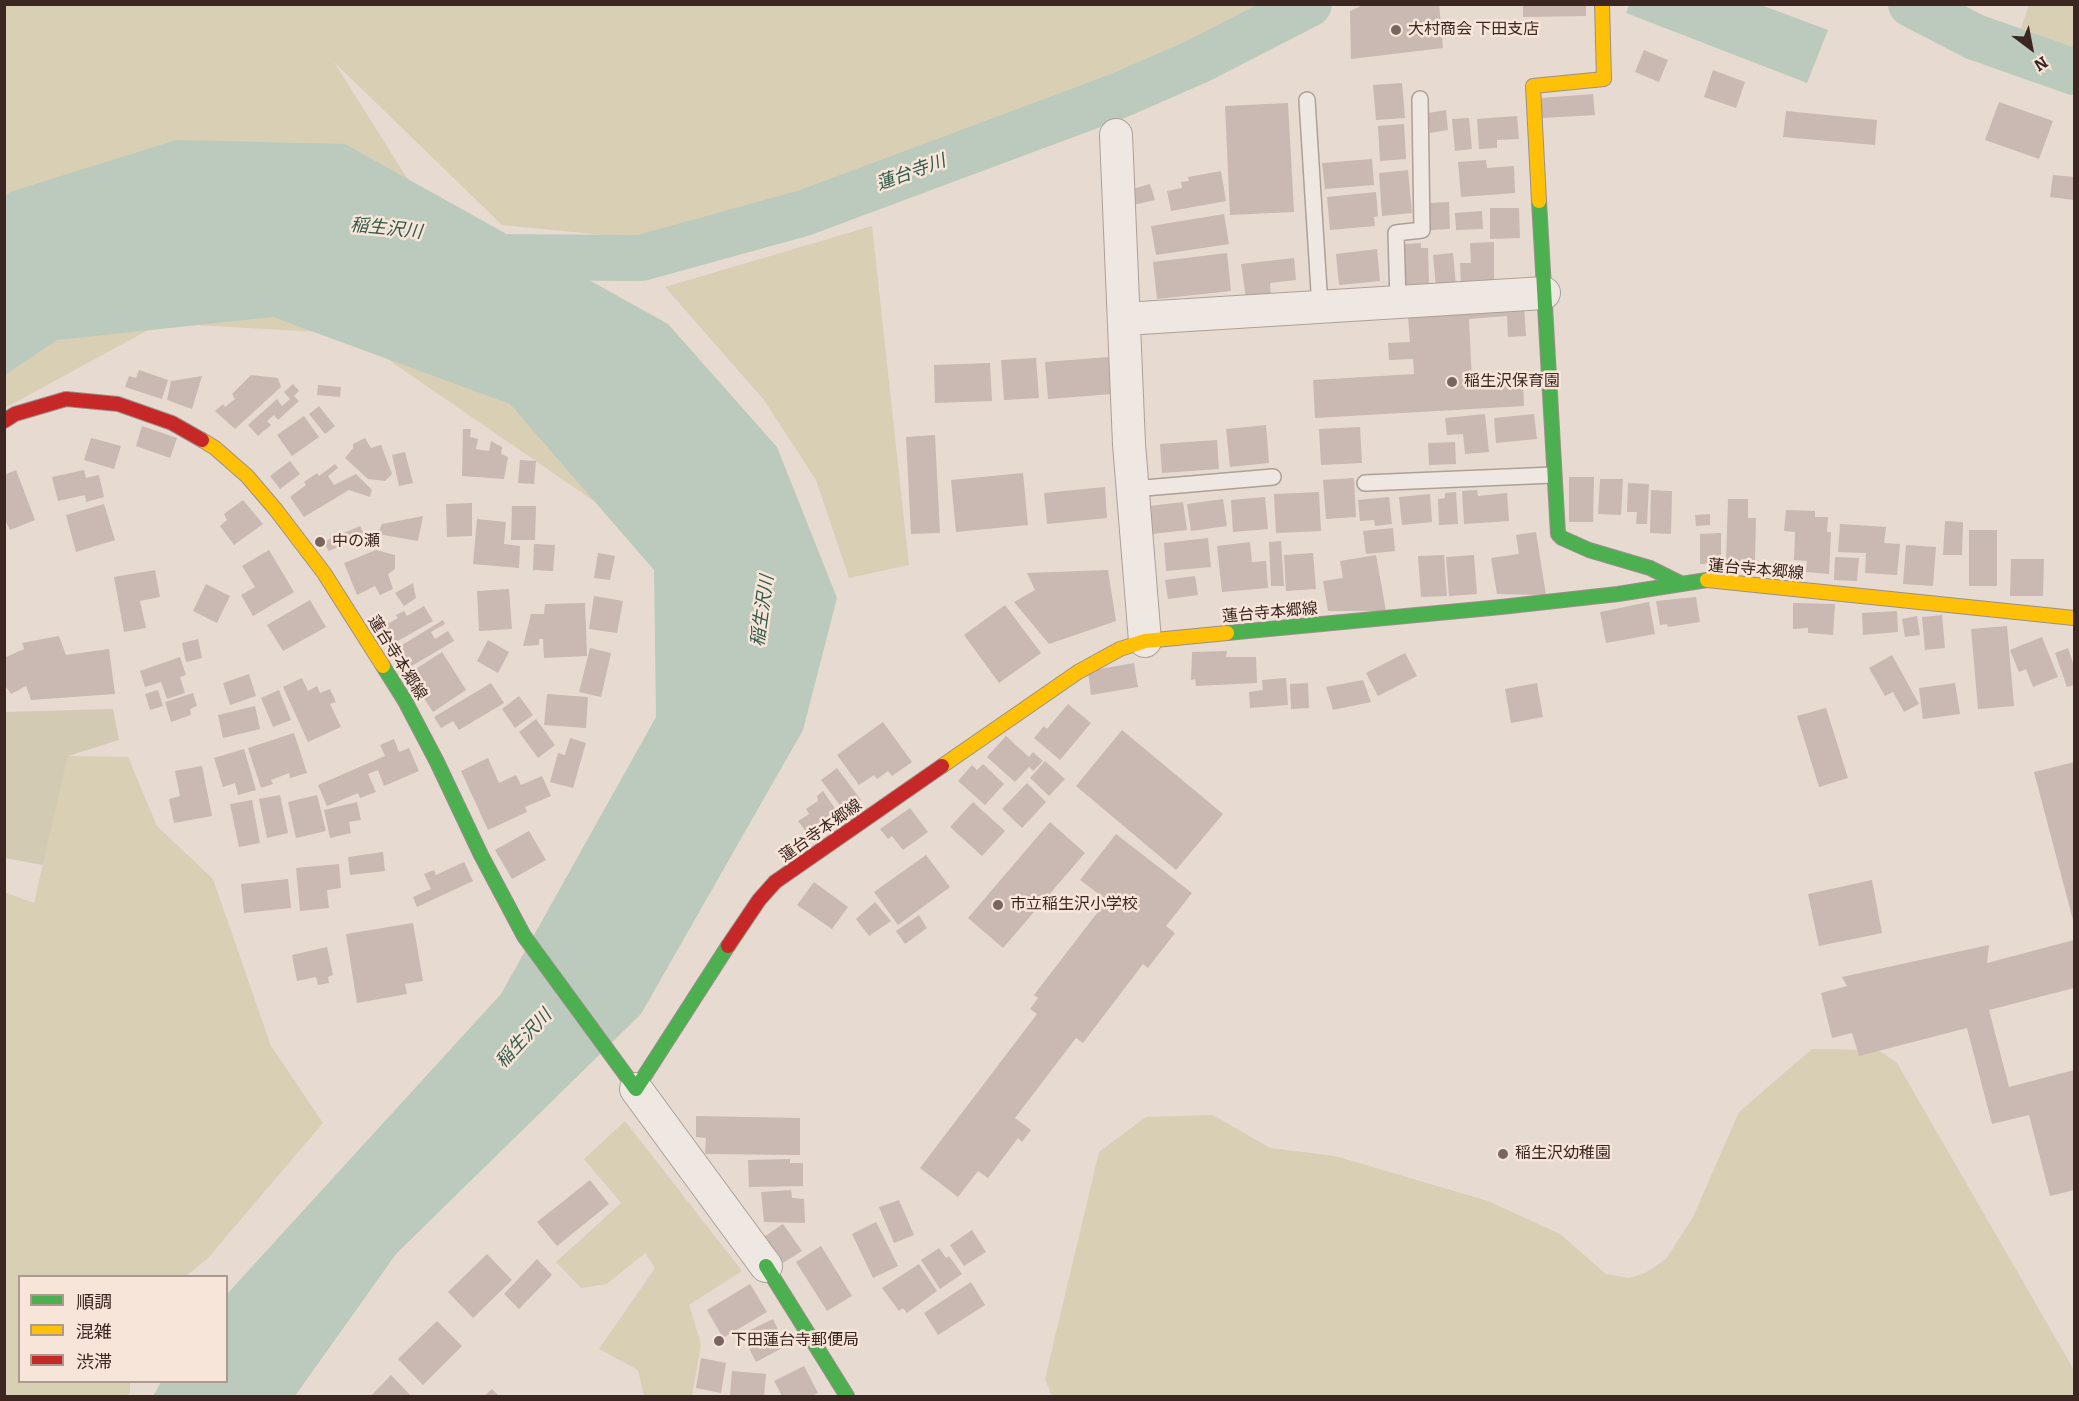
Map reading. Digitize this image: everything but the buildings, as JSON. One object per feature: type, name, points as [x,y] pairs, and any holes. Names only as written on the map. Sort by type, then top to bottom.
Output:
[{"type":"main road","points":[[1602,4],[1604,79],[1533,86],[1558,534],[1589,550],[1650,568],[1682,584]]},
{"type":"main road","name":"蓮台寺本郷線","points":[[4,421],[15,414],[66,399],[118,404],[172,423],[215,448],[247,476],[324,573],[405,701],[524,936],[629,1080],[759,900],[775,882],[1078,672],[1120,650],[1145,641],[1501,607],[1708,580],[2074,618]]},
{"type":"main road","points":[[766,1266],[847,1396]]},
{"type":"street","points":[[1116,135],[1133,489],[1145,641]]},
{"type":"street","points":[[1124,319],[1544,293]]},
{"type":"street","points":[[629,1080],[766,1266]]},
{"type":"lane","points":[[1398,302],[1396,233],[1422,230],[1420,99]]},
{"type":"lane","points":[[1306,100],[1320,307]]},
{"type":"lane","points":[[1365,483],[1553,475]]},
{"type":"lane","points":[[1133,489],[1273,477]]},
{"type":"shaded area","points":[[5,5],[1286,5],[1131,80],[891,169],[724,226],[643,239],[502,225],[334,62],[623,521],[351,334],[161,323],[5,408]]},
{"type":"shaded area","points":[[2029,5],[2074,5],[2074,54],[2018,36]]},
{"type":"shaded area","points":[[872,226],[909,565],[849,578],[816,480],[764,400],[665,287]]},
{"type":"shaded area","points":[[113,709],[119,740],[68,756],[43,865],[5,858],[5,712]]},
{"type":"shaded area","points":[[68,756],[128,757],[157,826],[213,879],[271,1046],[323,1123],[208,1258],[187,1275],[18,1275],[18,1383],[130,1383],[130,1393],[126,1396],[5,1396],[4,892],[34,903]]},
{"type":"shaded area","points":[[1812,1049],[1878,1050],[1897,1063],[2074,1370],[2074,1396],[1052,1396],[1045,1379],[1099,1152],[1146,1117],[1213,1115],[1270,1148],[1335,1156],[1488,1201],[1560,1234],[1606,1274],[1629,1278],[1645,1273],[1666,1259],[1693,1217],[1739,1112]]},
{"type":"shaded area","points":[[625,1121],[742,1271],[689,1305],[701,1344],[692,1396],[644,1396],[638,1370],[599,1349],[655,1268],[645,1253],[607,1284],[581,1288],[556,1262],[621,1203],[584,1159]]},
{"type":"water","points":[[1629,5],[1761,5],[1828,30],[1807,83],[1626,13]]},
{"type":"water","name":"稲生沢川","points":[[176,140],[345,144],[668,324],[777,447],[837,598],[803,730],[641,1014],[396,1254],[295,1396],[153,1396],[160,1383],[228,1383],[228,1293],[501,994],[656,717],[654,570],[510,404],[273,317],[57,340],[5,375],[4,197],[10,192]]},
{"type":"waterway","name":"蓮台寺川","points":[[491,257],[641,258],[804,213],[1118,96],[1198,61],[1309,4]]},
{"type":"waterway","name":"蓮台寺川","points":[[1911,4],[1975,37],[2074,72]]},
{"type":"traffic: fast","points":[[1539,201],[1558,534],[1589,550],[1650,568],[1682,584]]},
{"type":"traffic: fast","points":[[1227,633],[1501,607],[1618,594],[1707,580]]},
{"type":"traffic: fast","points":[[383,666],[405,701],[437,762],[481,855],[524,936],[636,1089],[728,946]]},
{"type":"traffic: fast","points":[[766,1266],[847,1396]]},
{"type":"traffic: slow","points":[[1539,201],[1533,86],[1604,79],[1602,4]]},
{"type":"traffic: slow","points":[[202,440],[215,448],[247,476],[276,510],[324,573],[383,666]]},
{"type":"traffic: slow","points":[[1707,580],[2074,618]]},
{"type":"traffic: slow","points":[[942,766],[1078,672],[1120,649],[1145,641],[1227,633]]},
{"type":"traffic: jam","points":[[4,421],[15,414],[66,399],[118,404],[172,423],[202,440]]},
{"type":"traffic: jam","points":[[728,946],[759,900],[775,882],[942,766]]},
{"type":"place","name":"大村商会 下田支店","points":[[1396,30]]},
{"type":"place","name":"稲生沢保育園","points":[[1452,382]]},
{"type":"place","name":"中の瀬","points":[[320,542]]},
{"type":"place","name":"市立稲生沢小学校","points":[[998,905]]},
{"type":"place","name":"稲生沢幼稚園","points":[[1503,1154]]},
{"type":"place","name":"下田蓮台寺郵便局","points":[[719,1341]]}]
